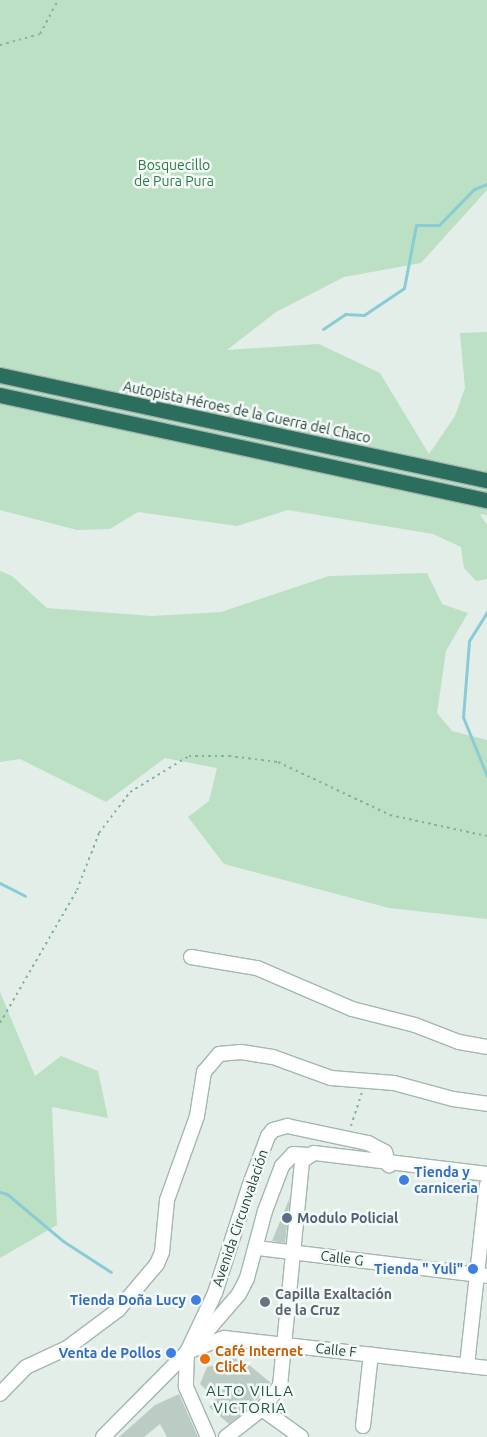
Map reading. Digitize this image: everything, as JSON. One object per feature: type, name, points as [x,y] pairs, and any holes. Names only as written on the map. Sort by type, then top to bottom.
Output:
[{"type":"highway","name":"Autopista Héroes de la Guerra del Chaco","points":[[0,374],[487,480]]},
{"type":"highway","points":[[0,395],[487,500]]},
{"type":"street","points":[[192,958],[257,968],[352,1008],[415,1025],[459,1042],[487,1048]]},
{"type":"street","points":[[0,1394],[26,1367],[67,1348],[118,1310],[157,1264],[162,1252],[167,1200],[196,1116],[204,1072],[211,1059],[228,1052],[250,1053],[273,1057],[323,1076],[394,1083],[453,1100],[487,1104]]},
{"type":"street","name":"Avenida Circunvalación","points":[[103,1437],[187,1352],[221,1277],[238,1216],[268,1136],[278,1127],[288,1126],[347,1138],[380,1148],[389,1164]]},
{"type":"street","points":[[208,1437],[186,1388],[187,1352],[205,1336],[239,1294],[256,1248],[265,1211],[282,1166],[293,1154],[487,1174]]},
{"type":"street","points":[[226,1437],[262,1409],[280,1386],[302,1161],[308,1155]]},
{"type":"street","points":[[467,1365],[482,1276],[487,1186]]},
{"type":"street","name":"Calle G","points":[[256,1248],[482,1276]]},
{"type":"street","name":"Calle F","points":[[187,1352],[224,1338],[487,1368]]},
{"type":"street","points":[[363,1426],[371,1354]]},
{"type":"street","points":[[165,1376],[186,1388]]},
{"type":"street","points":[[262,1409],[301,1437]]},
{"type":"path","points":[[0,45],[40,34],[58,0]]},
{"type":"path","points":[[0,1023],[76,890],[99,833],[130,792],[189,756],[229,756],[278,762],[390,815],[487,836]]},
{"type":"path","points":[[347,1138],[366,1081]]},
{"type":"green space","name":"Bosquecillo de Pura Pura","points":[[0,0],[487,0],[487,190],[421,263],[344,277],[276,312],[227,350],[319,344],[380,373],[429,454],[455,416],[465,388],[460,333],[487,332],[487,515],[480,514],[487,525],[487,579],[476,581],[464,568],[461,547],[433,534],[288,510],[237,526],[138,512],[110,529],[77,530],[0,510]]},
{"type":"green space","points":[[0,571],[12,576],[47,608],[152,616],[221,612],[329,576],[427,573],[442,604],[468,613],[446,651],[437,713],[452,731],[487,740],[487,919],[389,908],[224,864],[188,817],[209,801],[217,768],[165,758],[106,802],[20,759],[0,762]]},
{"type":"green space","points":[[0,992],[35,1076],[61,1056],[98,1071],[108,1118],[52,1107],[57,1225],[0,1258]]},
{"type":"building","points":[[290,1197],[285,1243],[272,1241]]},
{"type":"building","points":[[229,1355],[248,1364],[271,1383],[252,1406],[229,1424],[209,1407],[216,1399],[200,1384],[207,1367],[221,1364]]},
{"type":"building","points":[[179,1394],[198,1437],[167,1437],[160,1424],[144,1437],[119,1437],[155,1405]]},
{"type":"waterway","points":[[323,329],[345,314],[364,315],[404,288],[416,225],[439,225],[474,189],[487,184]]},
{"type":"waterway","points":[[487,612],[469,641],[463,717],[487,776]]},
{"type":"waterway","points":[[0,883],[25,896]]},
{"type":"waterway","points":[[0,1192],[7,1194],[63,1241],[111,1272]]},
{"type":"place","name":"Tienda y carniceria","points":[[404,1180]]},
{"type":"place","name":"Modulo Policial","points":[[287,1218]]},
{"type":"place","name":"Tienda \" Yuli\"","points":[[473,1269]]},
{"type":"place","name":"Tienda Doña Lucy","points":[[196,1300]]},
{"type":"place","name":"Capilla Exaltación de la Cruz","points":[[265,1302]]},
{"type":"place","name":"Venta de Pollos","points":[[171,1353]]},
{"type":"place","name":"Café Internet Click","points":[[205,1359]]},
{"type":"district","name":"ALTO VILLA VICTORIA","points":[[250,1398]]}]
